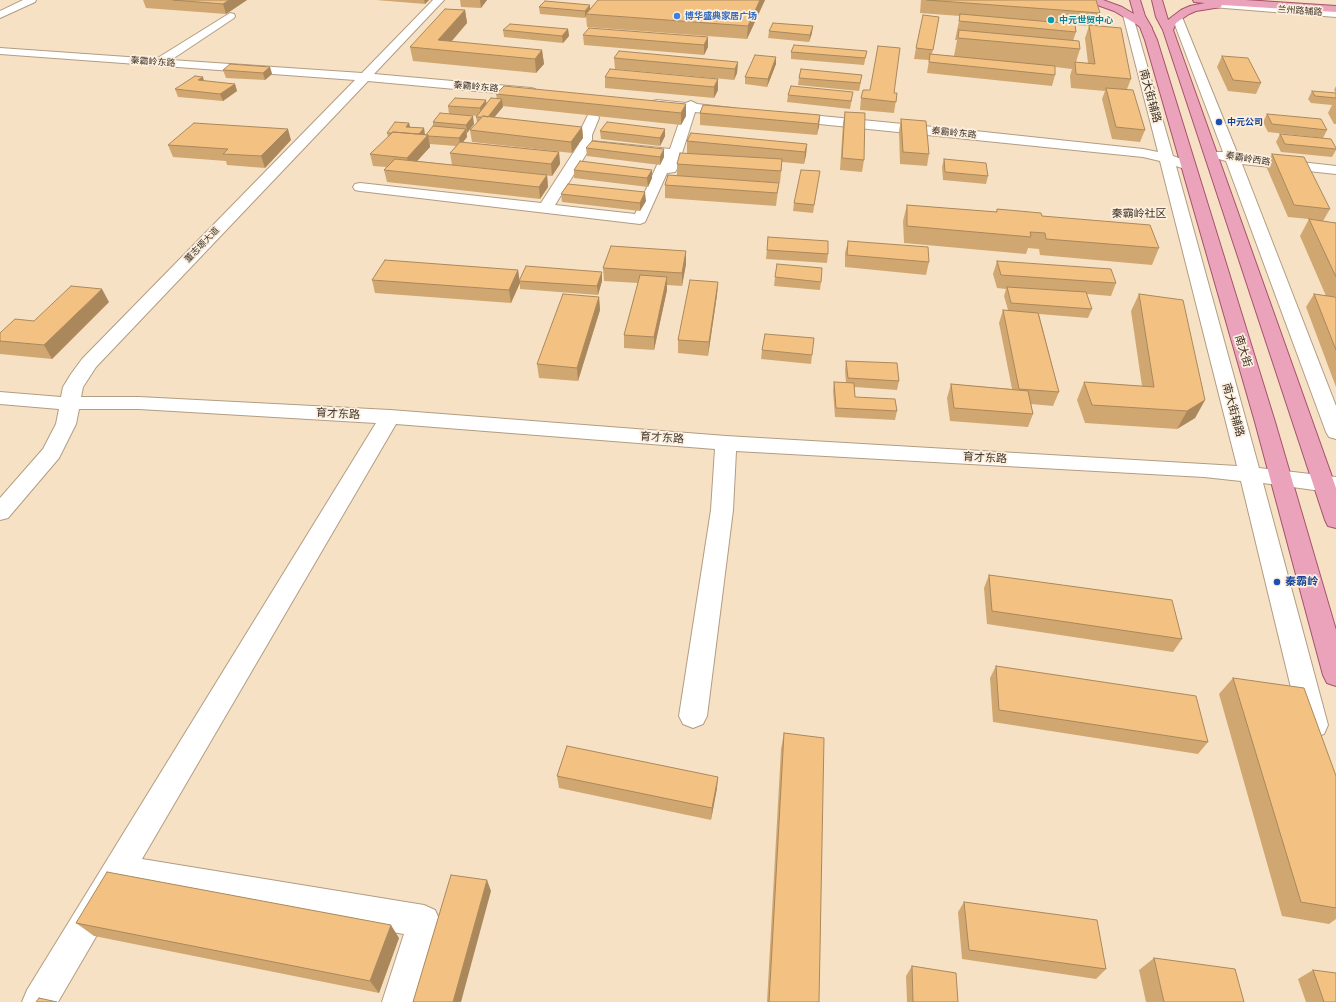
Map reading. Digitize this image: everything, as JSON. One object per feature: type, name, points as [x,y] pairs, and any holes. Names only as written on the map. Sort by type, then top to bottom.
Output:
[{"type":"main road","points":[[1093,0],[1132,7],[1140,22],[1147,28]]},
{"type":"main road","points":[[1157,0],[1162,17],[1173,23],[1209,148],[1328,478],[1336,520]]},
{"type":"main road","points":[[1198,0],[1336,9]]},
{"type":"main road","points":[[1286,0],[1336,4]]},
{"type":"main road","points":[[1173,23],[1194,8],[1249,3]]},
{"type":"main road","name":"南大街","points":[[1132,7],[1140,16],[1147,28],[1170,150],[1188,166],[1278,471],[1336,675]]},
{"type":"street","points":[[0,15],[31,0]]},
{"type":"street","name":"董志塬大道","points":[[0,499],[42,452],[51,437],[66,399],[80,374],[97,354],[434,0]]},
{"type":"street","name":"董志塬大道","points":[[363,76],[439,0]]},
{"type":"street","name":"兰州路辅路","points":[[1216,5],[1336,14]]},
{"type":"street","name":"南大街辅路","points":[[1132,7],[1170,150],[1248,468],[1318,739]]},
{"type":"street","points":[[161,61],[230,16]]},
{"type":"street","points":[[1173,23],[1233,160],[1336,432]]},
{"type":"street","name":"秦霸岭东路","points":[[0,50],[363,76],[542,92]]},
{"type":"street","points":[[460,97],[469,85]]},
{"type":"street","points":[[644,102],[743,112]]},
{"type":"street","points":[[660,200],[691,107]]},
{"type":"street","name":"秦霸岭东路","points":[[781,115],[1143,153],[1170,150]]},
{"type":"street","points":[[545,208],[586,144],[584,135],[593,118]]},
{"type":"street","points":[[360,187],[640,218],[670,152],[586,144]]},
{"type":"street","name":"秦霸岭西路","points":[[1209,148],[1222,156],[1233,160],[1336,171]]},
{"type":"street","name":"秦霸岭西路","points":[[1216,168],[1221,164],[1233,160]]},
{"type":"street","name":"育才东路","points":[[0,390],[66,399],[144,396],[394,409],[734,435],[1248,468],[1328,478]]},
{"type":"street","name":"育才东路","points":[[0,398],[66,399],[390,416],[726,443],[1248,468]]},
{"type":"street","name":"董志塬大道","points":[[0,512],[52,453],[66,424],[66,399]]},
{"type":"street","points":[[39,1002],[390,416]]},
{"type":"street","points":[[693,716],[722,510],[726,443]]},
{"type":"street","points":[[118,870],[424,921],[399,1002]]},
{"type":"building","points":[[173,0],[229,0],[223,4]]},
{"type":"building","points":[[598,0],[760,0],[748,26],[586,14]]},
{"type":"building","points":[[927,0],[1096,0],[1100,13]]},
{"type":"building","points":[[545,1],[590,5],[585,11],[539,7]]},
{"type":"building","points":[[445,9],[465,10],[438,40],[542,50],[535,59],[410,47]]},
{"type":"building","points":[[960,14],[1075,24],[1076,32],[959,21]]},
{"type":"building","points":[[923,15],[939,17],[933,50],[916,48]]},
{"type":"building","points":[[773,23],[813,26],[810,35],[769,31]]},
{"type":"building","points":[[510,24],[568,29],[562,36],[503,30]]},
{"type":"building","points":[[1089,25],[1121,28],[1131,79],[1076,74],[1075,62],[1095,64]]},
{"type":"building","points":[[589,28],[708,37],[704,45],[583,35]]},
{"type":"building","points":[[959,30],[1079,41],[1080,49],[958,38]]},
{"type":"building","points":[[794,45],[867,51],[865,58],[791,52]]},
{"type":"building","points":[[878,46],[900,48],[894,93],[897,93],[896,102],[861,98],[863,90],[870,90]]},
{"type":"building","points":[[619,51],[738,62],[735,69],[614,58]]},
{"type":"building","points":[[930,54],[1055,66],[1055,75],[929,62]]},
{"type":"building","points":[[755,55],[776,57],[768,79],[745,77]]},
{"type":"building","points":[[1222,56],[1248,58],[1261,83],[1233,80]]},
{"type":"building","points":[[230,64],[270,67],[263,73],[223,70]]},
{"type":"building","points":[[610,69],[718,79],[714,87],[605,77]]},
{"type":"building","points":[[801,69],[862,75],[860,83],[799,78]]},
{"type":"building","points":[[195,76],[203,77],[198,80],[235,84],[220,94],[175,89]]},
{"type":"building","points":[[504,86],[686,104],[681,113],[496,94]]},
{"type":"building","points":[[791,86],[853,92],[851,101],[788,95]]},
{"type":"building","points":[[1106,88],[1133,90],[1145,130],[1116,127]]},
{"type":"building","points":[[1312,91],[1336,93],[1336,98],[1315,96]]},
{"type":"building","points":[[455,98],[486,100],[480,108],[448,106]]},
{"type":"building","points":[[491,98],[502,99],[488,117],[476,117]]},
{"type":"building","points":[[703,105],[820,115],[818,124],[700,113]]},
{"type":"building","points":[[845,112],[865,113],[864,160],[842,158]]},
{"type":"building","points":[[440,113],[473,116],[466,125],[433,122]]},
{"type":"building","points":[[1267,114],[1321,119],[1327,130],[1272,124]]},
{"type":"building","points":[[483,116],[582,127],[571,142],[470,130]]},
{"type":"building","points":[[901,119],[926,121],[929,154],[903,152]]},
{"type":"building","points":[[395,122],[409,123],[406,127],[424,128],[419,134],[387,133]]},
{"type":"building","points":[[607,122],[665,129],[660,138],[600,131]]},
{"type":"building","points":[[194,123],[288,129],[261,156],[223,154],[228,149],[168,145]]},
{"type":"building","points":[[433,126],[466,129],[459,138],[426,135]]},
{"type":"building","points":[[393,132],[428,135],[407,158],[370,154]]},
{"type":"building","points":[[691,133],[807,144],[805,152],[687,141]]},
{"type":"building","points":[[1280,134],[1331,139],[1336,149],[1285,144]]},
{"type":"building","points":[[592,141],[664,149],[660,157],[586,148]]},
{"type":"building","points":[[460,142],[559,152],[551,164],[450,153]]},
{"type":"building","points":[[680,153],[782,159],[781,171],[677,164]]},
{"type":"building","points":[[1272,154],[1304,157],[1330,209],[1294,205]]},
{"type":"building","points":[[395,159],[547,175],[539,187],[384,170]]},
{"type":"building","points":[[944,159],[986,163],[988,176],[945,172]]},
{"type":"building","points":[[580,161],[652,170],[647,178],[574,170]]},
{"type":"building","points":[[801,170],[820,171],[814,205],[794,203]]},
{"type":"building","points":[[668,175],[779,183],[777,193],[665,185]]},
{"type":"building","points":[[568,184],[645,192],[640,203],[561,194]]},
{"type":"building","points":[[907,205],[997,212],[997,209],[1041,213],[1042,216],[1150,225],[1159,248],[1046,239],[1045,233],[1030,232],[1031,237],[907,226]]},
{"type":"building","points":[[1309,219],[1336,223],[1336,277]]},
{"type":"building","points":[[768,237],[828,241],[828,254],[767,250]]},
{"type":"building","points":[[848,241],[928,247],[929,262],[847,255]]},
{"type":"building","points":[[611,246],[686,251],[682,273],[603,268]]},
{"type":"building","points":[[385,260],[518,270],[509,290],[372,280]]},
{"type":"building","points":[[997,261],[1111,269],[1116,283],[1001,275]]},
{"type":"building","points":[[777,264],[822,268],[821,282],[775,277]]},
{"type":"building","points":[[526,266],[602,272],[597,286],[519,281]]},
{"type":"building","points":[[640,275],[667,277],[654,337],[624,335]]},
{"type":"building","points":[[690,280],[718,282],[709,342],[678,340]]},
{"type":"building","points":[[71,286],[102,289],[44,345],[0,341],[0,333],[15,319],[34,321]]},
{"type":"building","points":[[1007,287],[1086,292],[1092,309],[1011,303]]},
{"type":"building","points":[[563,294],[599,297],[577,368],[537,364]]},
{"type":"building","points":[[1139,294],[1183,300],[1205,400],[1187,411],[1092,405],[1084,382],[1154,387]]},
{"type":"building","points":[[1314,294],[1336,298],[1336,350]]},
{"type":"building","points":[[1003,310],[1038,313],[1059,392],[1019,389]]},
{"type":"building","points":[[765,334],[814,338],[812,355],[762,350]]},
{"type":"building","points":[[846,361],[897,363],[899,381],[848,378]]},
{"type":"building","points":[[834,382],[854,383],[855,397],[895,399],[897,411],[836,408]]},
{"type":"building","points":[[951,384],[1028,391],[1033,414],[954,408]]},
{"type":"building","points":[[989,575],[1172,600],[1182,639],[992,611]]},
{"type":"building","points":[[996,666],[1196,696],[1208,742],[999,710]]},
{"type":"building","points":[[1233,678],[1304,688],[1336,776],[1336,908],[1301,902]]},
{"type":"building","points":[[784,733],[824,738],[819,1002],[769,1002]]},
{"type":"building","points":[[567,746],[718,777],[712,808],[557,776]]},
{"type":"building","points":[[107,872],[391,925],[370,981],[76,923]]},
{"type":"building","points":[[451,875],[487,880],[453,1002],[413,1002]]},
{"type":"building","points":[[964,902],[1097,920],[1106,969],[969,950]]},
{"type":"building","points":[[1154,958],[1235,969],[1244,1002],[1164,1002]]},
{"type":"building","points":[[912,966],[956,973],[958,1002],[913,1002]]},
{"type":"building","points":[[1313,970],[1336,973],[1336,1002],[1324,1002]]},
{"type":"building","points":[[39,998],[57,1002],[36,1002]]},
{"type":"place","name":"博华盛典家居广场","points":[[677,16]]},
{"type":"place","name":"中元世贸中心","points":[[1051,20]]},
{"type":"place","name":"中元公司","points":[[1219,122]]},
{"type":"place","name":"秦霸岭","points":[[1277,582]]},
{"type":"district","name":"秦霸岭社区","points":[[1139,214]]}]
